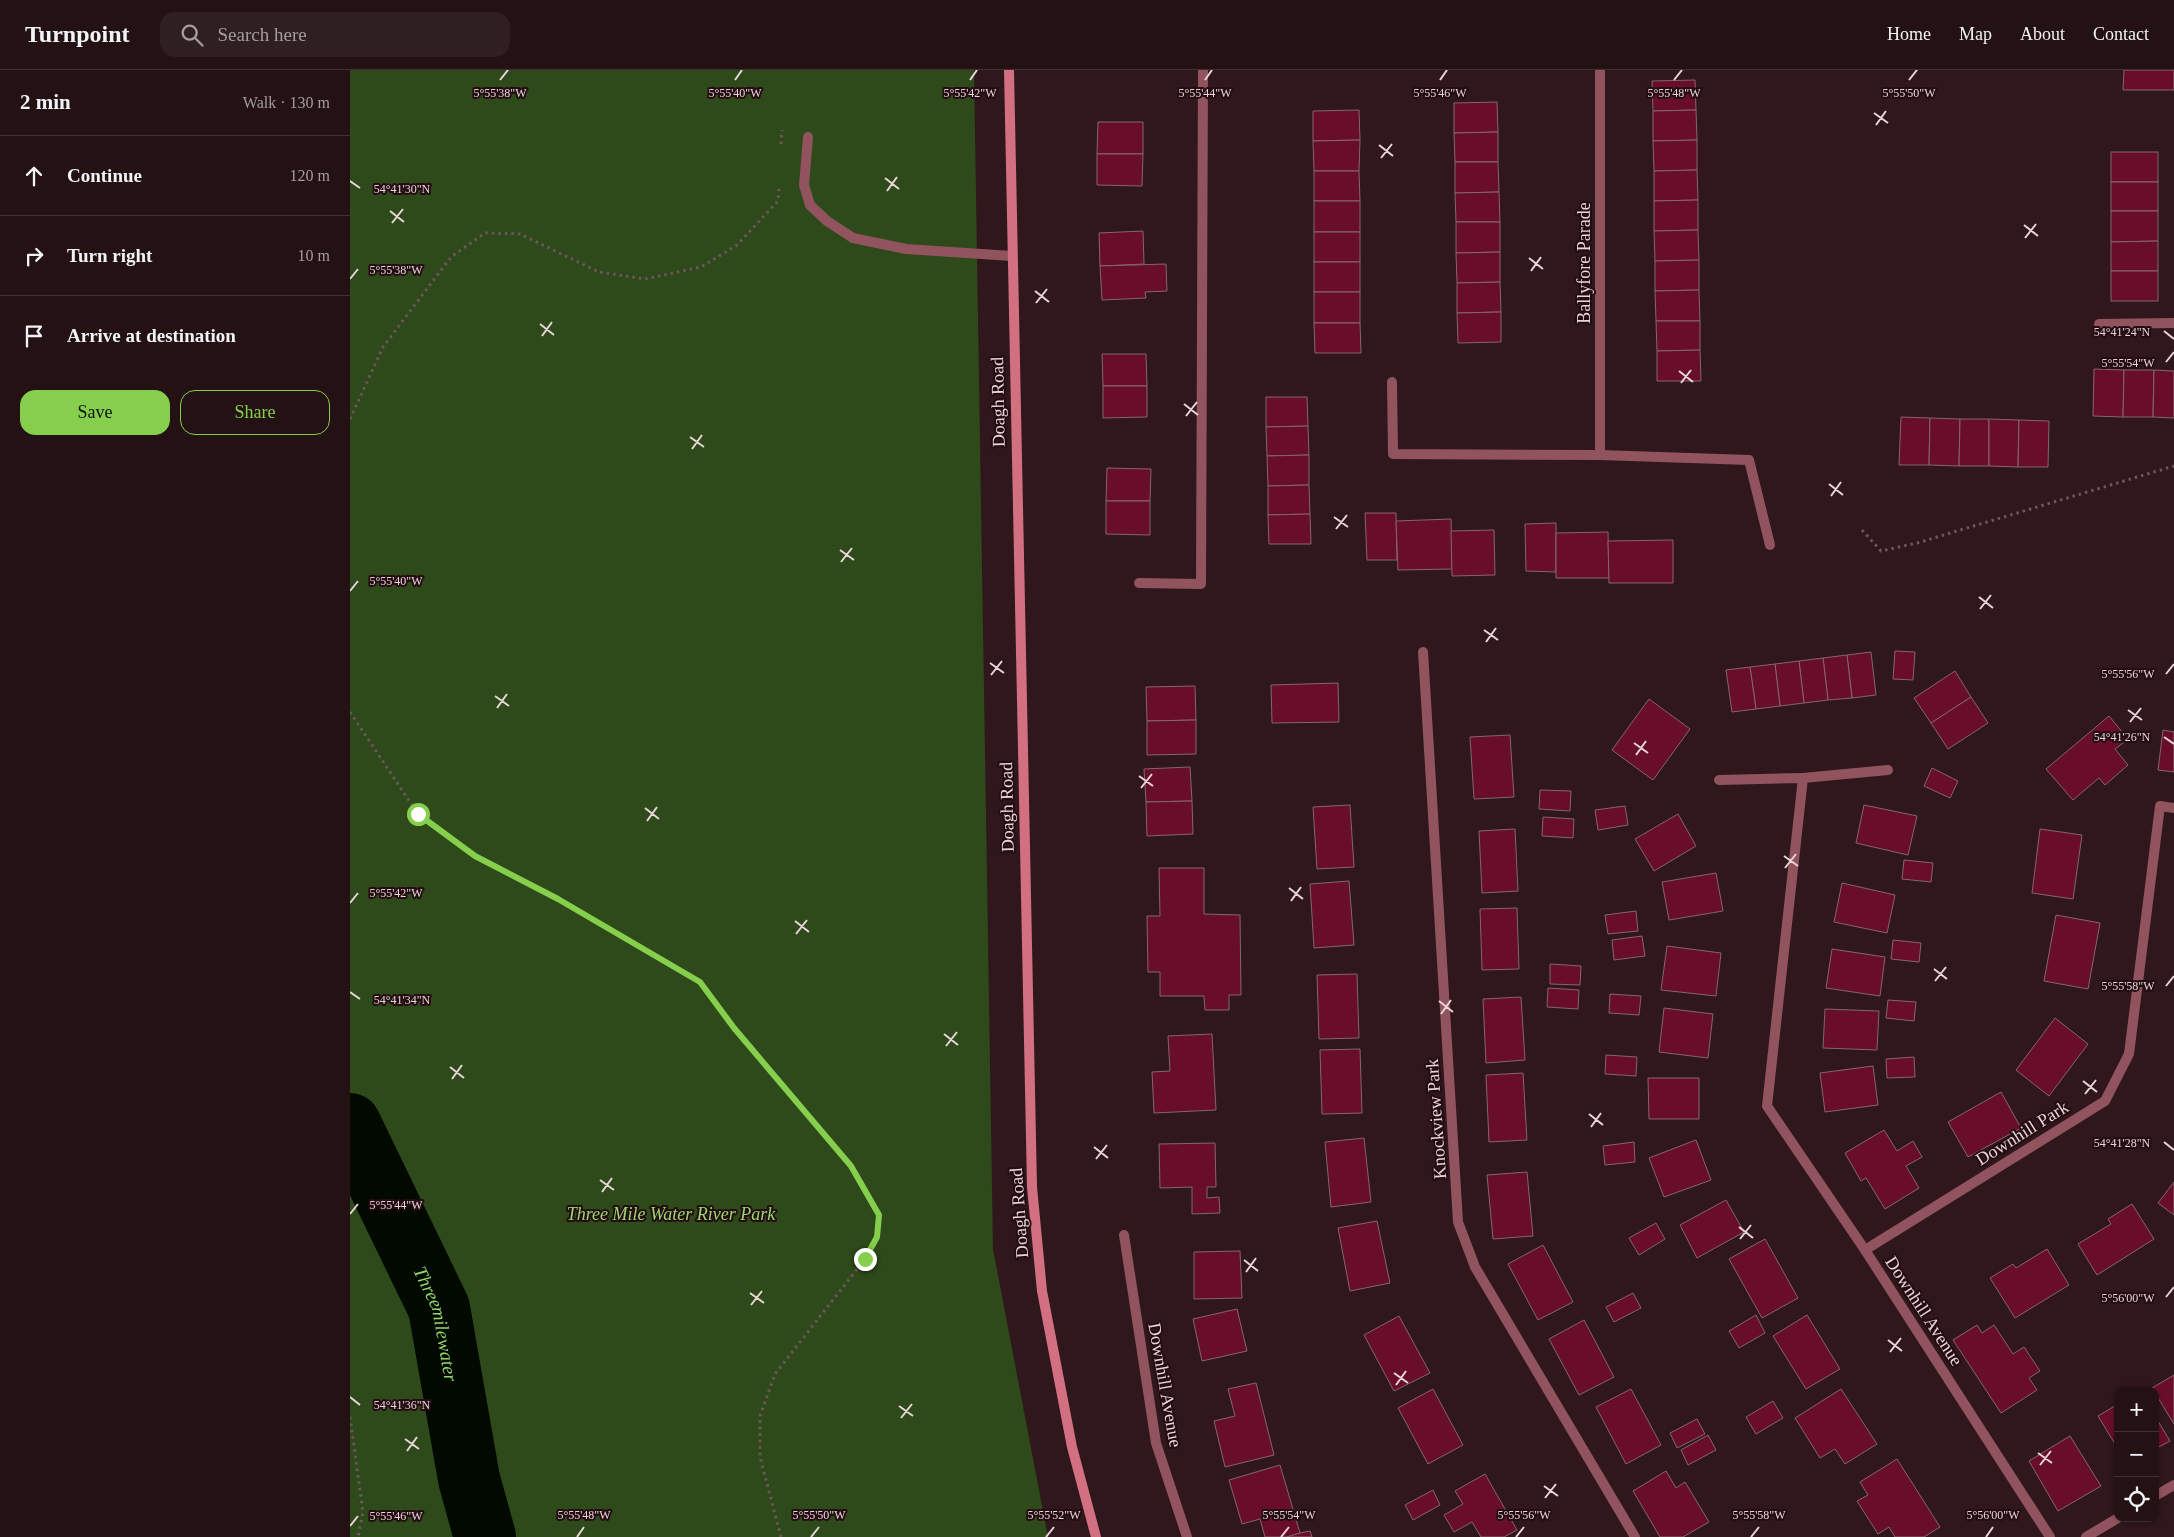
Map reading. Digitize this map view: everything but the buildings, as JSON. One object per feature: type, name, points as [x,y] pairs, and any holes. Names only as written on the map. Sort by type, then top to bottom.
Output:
[{"type":"main road","name":"Doagh Road","points":[[1009,70],[1032,1187],[1042,1291],[1072,1447],[1096,1537]]},
{"type":"street","points":[[1138,582],[1201,584],[1202,70]]},
{"type":"street","name":"Ballyfore Parade","points":[[1600,70],[1600,455]]},
{"type":"street","points":[[808,137],[804,185],[810,205],[827,221],[853,238],[906,249],[1012,256]]},
{"type":"street","points":[[2099,324],[2174,323]]},
{"type":"street","points":[[1392,382],[1393,454],[1600,455],[1748,460],[1770,544]]},
{"type":"street","name":"Knockview Park","points":[[1423,652],[1458,1222],[1475,1267],[1635,1537]]},
{"type":"street","points":[[1718,780],[1804,778],[1888,770]]},
{"type":"street","name":"Downhill Avenue","points":[[1804,778],[1767,1106],[1866,1250],[2050,1537]]},
{"type":"street","name":"Downhill Park","points":[[1866,1250],[2105,1101],[2129,1054],[2160,806],[2174,808]]},
{"type":"street","name":"Downhill Avenue","points":[[1124,1235],[1156,1443],[1187,1537]]},
{"type":"street","points":[[2159,1494],[2174,1485]]},
{"type":"street","points":[[2086,1537],[2114,1520]]},
{"type":"path","points":[[781,148],[782,130]]},
{"type":"path","points":[[350,419],[383,347],[451,257],[485,233],[520,234],[599,272],[645,279],[701,267],[738,244],[778,201],[779,184]]},
{"type":"path","points":[[1862,530],[1881,551],[1917,543],[2174,466]]},
{"type":"path","points":[[350,712],[418,814],[475,856],[558,899],[700,982],[734,1028],[851,1166],[879,1215],[877,1237],[865,1259],[775,1374],[760,1416],[760,1457],[781,1537]]},
{"type":"path","points":[[350,1417],[363,1512],[358,1537]]},
{"type":"green space","name":"Three Mile Water River Park","points":[[350,70],[974,70],[993,1249],[1048,1537],[350,1537]]},
{"type":"waterway","name":"Threemilewater","points":[[350,1124],[439,1308],[469,1479],[485,1537]]},
{"type":"route","points":[[418,814],[475,856],[558,899],[700,982],[734,1028],[851,1166],[879,1215],[877,1237],[865,1259]]}]
